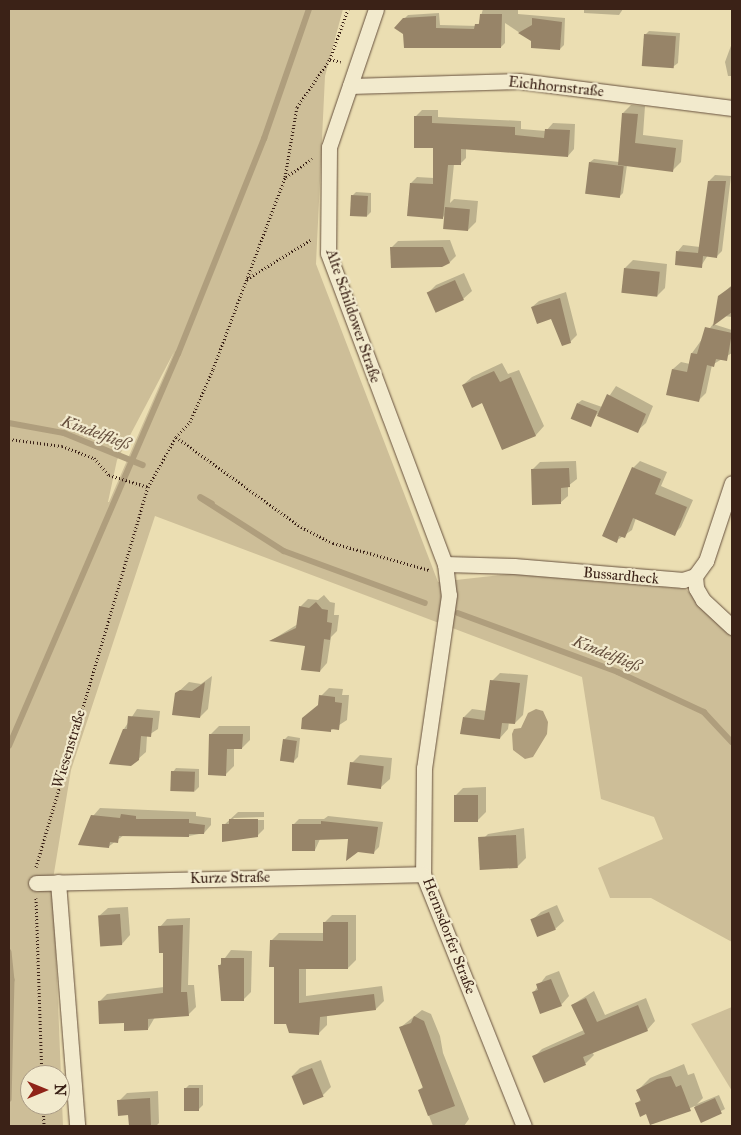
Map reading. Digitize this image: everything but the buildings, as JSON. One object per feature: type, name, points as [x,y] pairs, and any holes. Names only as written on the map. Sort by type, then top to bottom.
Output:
[{"type":"street","name":"Alte Schildower Straße","points":[[376,9],[329,147],[326,230],[328,253],[445,568],[449,595],[445,623]]},
{"type":"street","name":"Eichhornstraße","points":[[350,86],[519,81],[732,108]]},
{"type":"street","points":[[732,483],[706,561],[695,576],[696,588],[703,600],[732,626]]},
{"type":"street","name":"Bussardheck","points":[[445,568],[514,566],[668,580],[695,576]]},
{"type":"street","name":"Hermsdorfer Straße","points":[[445,623],[424,768],[424,874],[524,1126]]},
{"type":"street","name":"Kurze Straße","points":[[36,883],[424,874]]},
{"type":"street","points":[[58,882],[77,1126]]},
{"type":"path","name":"Wiesenstraße","points":[[42,1065],[36,861],[148,488],[176,437],[190,422],[213,369],[285,177],[297,107],[330,59],[348,9]]},
{"type":"path","points":[[285,177],[329,147]]},
{"type":"path","points":[[246,280],[326,230]]},
{"type":"path","points":[[176,437],[301,527],[333,543],[405,565],[445,568]]},
{"type":"path","points":[[9,439],[62,446],[94,458],[109,475],[148,488]]},
{"type":"shaded area","points":[[9,9],[343,9],[325,76],[316,264],[438,582],[511,574],[686,589],[732,637],[732,942],[651,898],[610,898],[598,868],[663,839],[654,817],[601,799],[582,677],[155,516],[71,770],[53,879],[61,1065],[20,1065],[20,1115],[63,1115],[63,1126],[9,1126]],"holes":[[[174,352],[109,502],[117,460]]]},
{"type":"shaded area","points":[[536,709],[543,711],[548,722],[547,734],[533,757],[525,759],[513,750],[512,734],[514,729],[521,728],[528,713]]},
{"type":"shaded area","points":[[732,1007],[732,1091],[691,1024]]},
{"type":"waterway","points":[[9,746],[178,354],[264,139],[309,9]]},
{"type":"waterway","name":"Kindelfließ","points":[[9,423],[64,433],[143,465]]},
{"type":"waterway","name":"Kindelfließ","points":[[212,504],[201,498],[284,551],[425,603]]},
{"type":"waterway","name":"Kindelfließ","points":[[458,613],[618,672],[704,712],[732,742]]},
{"type":"waterway","points":[[9,952],[12,980],[9,1099]]}]
